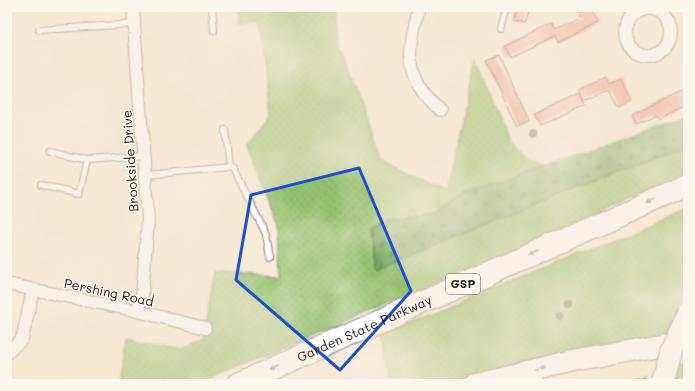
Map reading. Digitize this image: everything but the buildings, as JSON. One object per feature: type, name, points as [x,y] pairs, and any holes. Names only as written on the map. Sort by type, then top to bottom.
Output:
[{"type":"highway","name":"Garden State Parkway","points":[[238,384],[688,185]]},
{"type":"highway","points":[[663,383],[671,351],[688,313]]},
{"type":"highway","points":[[475,384],[574,361],[688,340]]},
{"type":"street","name":"Brookside Drive","points":[[133,7],[148,220],[142,295],[137,311]]},
{"type":"street","points":[[419,7],[411,39],[411,59],[417,82],[424,96],[440,110]]},
{"type":"street","name":"Pershing Road","points":[[7,284],[137,311],[205,328]]},
{"type":"street","points":[[7,352],[22,339],[33,290]]},
{"type":"lane","points":[[212,7],[214,31]]},
{"type":"lane","points":[[501,29],[507,7]]},
{"type":"lane","points":[[38,30],[135,24]]},
{"type":"lane","points":[[225,130],[229,167]]},
{"type":"lane","points":[[50,151],[87,160],[144,156]]},
{"type":"lane","points":[[41,185],[79,194],[87,160]]},
{"type":"lane","points":[[146,175],[229,167],[233,168],[266,234],[270,257]]},
{"type":"highlighted area","points":[[359,168],[411,291],[340,370],[236,280],[251,195]]},
{"type":"green space","points":[[238,7],[333,7],[335,40],[348,69],[381,161],[445,192],[475,57],[508,141],[527,161],[544,167],[467,194],[434,214],[385,219],[368,230],[373,270],[688,144],[688,171],[530,244],[198,384],[118,384],[126,337],[180,350],[203,340],[215,273],[281,276],[279,226],[247,145],[271,114],[260,23],[239,23]]},
{"type":"green space","points":[[688,114],[688,144],[373,270],[368,229],[385,219],[434,214],[467,194]]},
{"type":"green space","points":[[688,208],[688,293],[667,332],[441,384],[391,384],[385,334]]},
{"type":"green space","points":[[688,361],[688,384],[669,384],[673,364]]},
{"type":"green space","points":[[649,375],[647,384],[596,384]]}]
